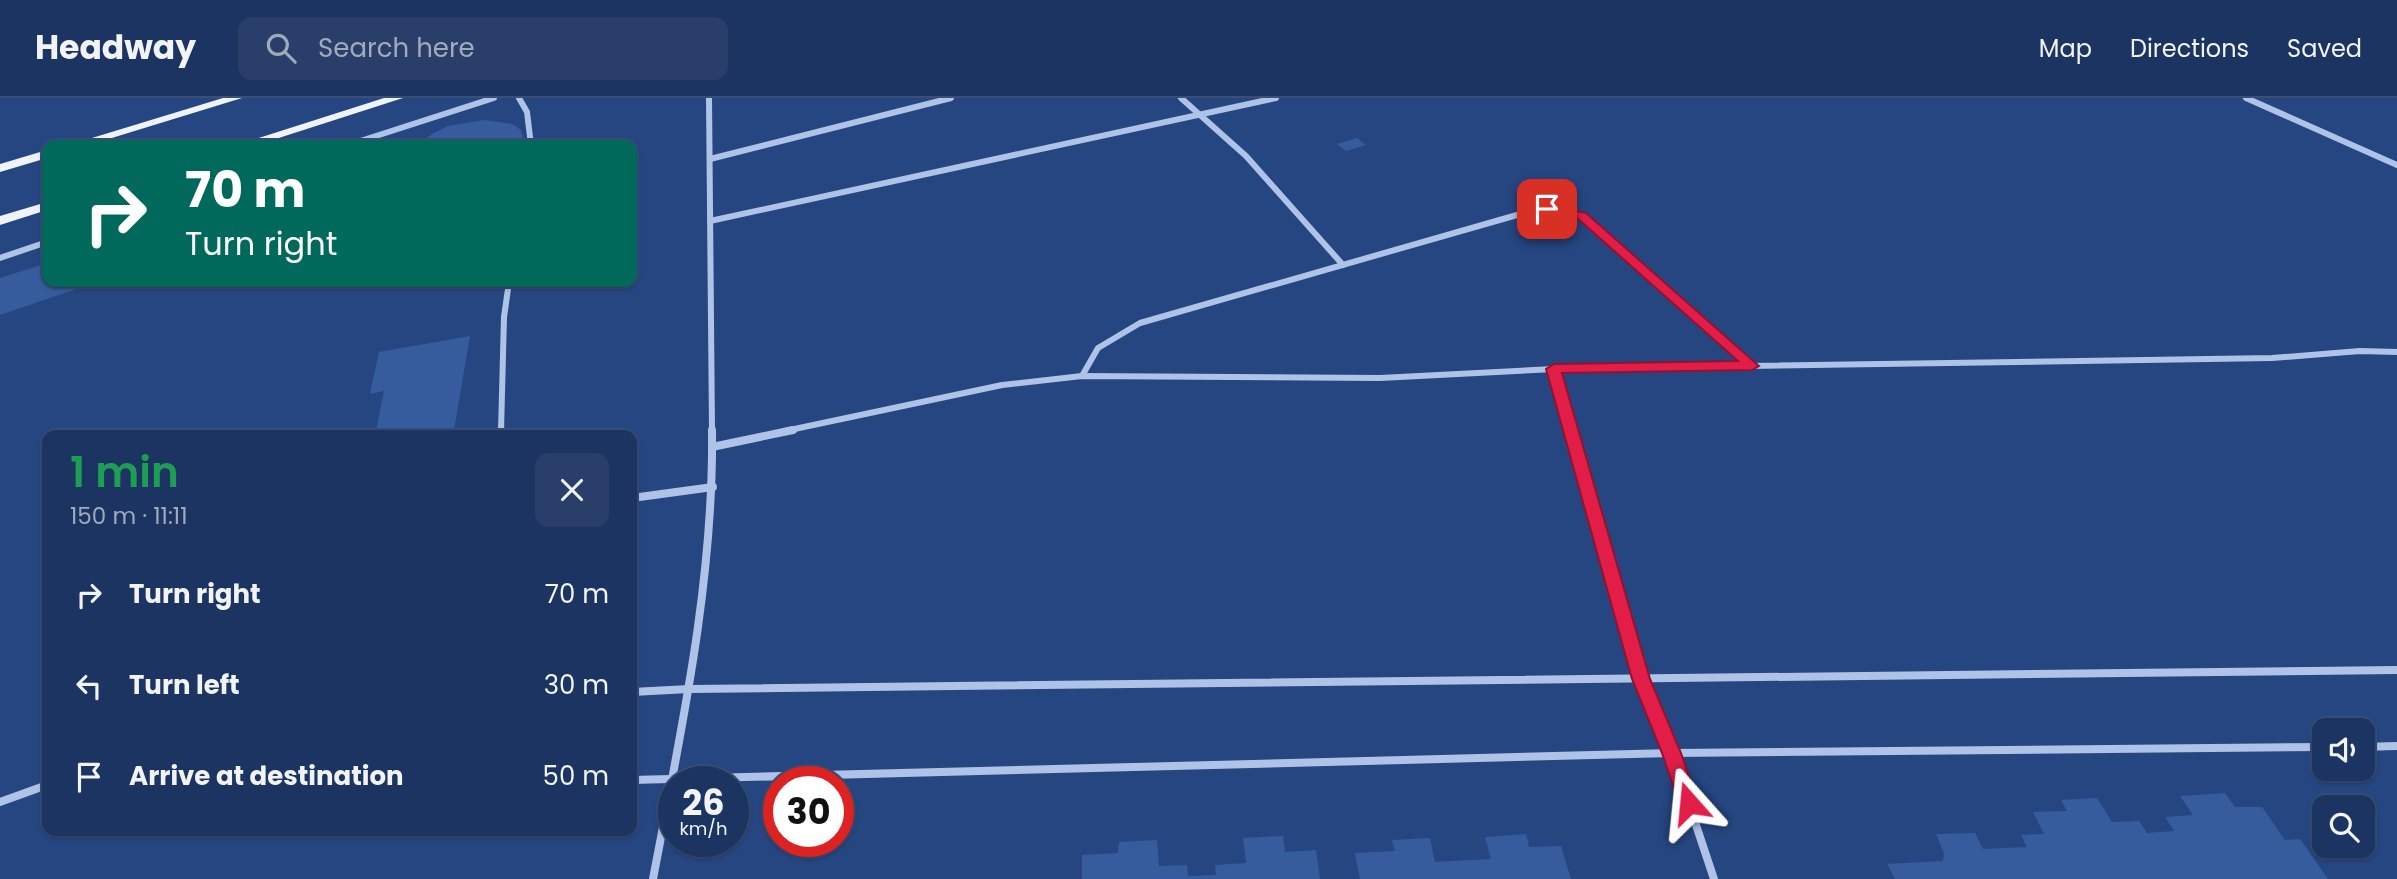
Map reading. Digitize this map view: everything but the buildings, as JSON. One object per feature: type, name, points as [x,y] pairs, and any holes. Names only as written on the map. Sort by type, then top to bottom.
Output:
[{"type":"main road","points":[[93,140],[236,98]]},
{"type":"main road","points":[[260,140],[397,98]]},
{"type":"main road","points":[[0,168],[42,155]]},
{"type":"main road","points":[[0,220],[42,207]]},
{"type":"street","points":[[364,140],[494,98]]},
{"type":"street","points":[[519,98],[527,112],[530,140]]},
{"type":"street","points":[[675,766],[689,689],[712,487],[709,98]]},
{"type":"street","points":[[710,159],[951,98]]},
{"type":"street","points":[[1181,98],[1204,115],[1263,173],[1343,265]]},
{"type":"street","points":[[710,221],[1276,98]]},
{"type":"street","points":[[2246,98],[2397,164]]},
{"type":"street","points":[[1082,376],[1098,348],[1140,323],[1547,209],[1581,215],[1752,366]]},
{"type":"street","points":[[0,258],[42,244]]},
{"type":"street","points":[[501,430],[504,317],[508,287]]},
{"type":"street","points":[[712,447],[1002,385],[1082,376],[1380,378],[1554,369],[2272,358],[2360,351],[2397,353]]},
{"type":"street","points":[[1554,369],[1641,679],[1672,753],[1714,879]]},
{"type":"street","points":[[637,497],[712,487]]},
{"type":"street","points":[[637,692],[2397,670]]},
{"type":"street","points":[[2375,747],[2397,746]]},
{"type":"street","points":[[749,775],[1672,753],[2312,747]]},
{"type":"street","points":[[637,780],[658,778]]},
{"type":"street","points":[[0,802],[42,787]]},
{"type":"street","points":[[653,879],[658,854]]},
{"type":"route","points":[[1547,209],[1581,215],[1752,366],[1554,369],[1641,679],[1672,753],[1689,803]]}]
